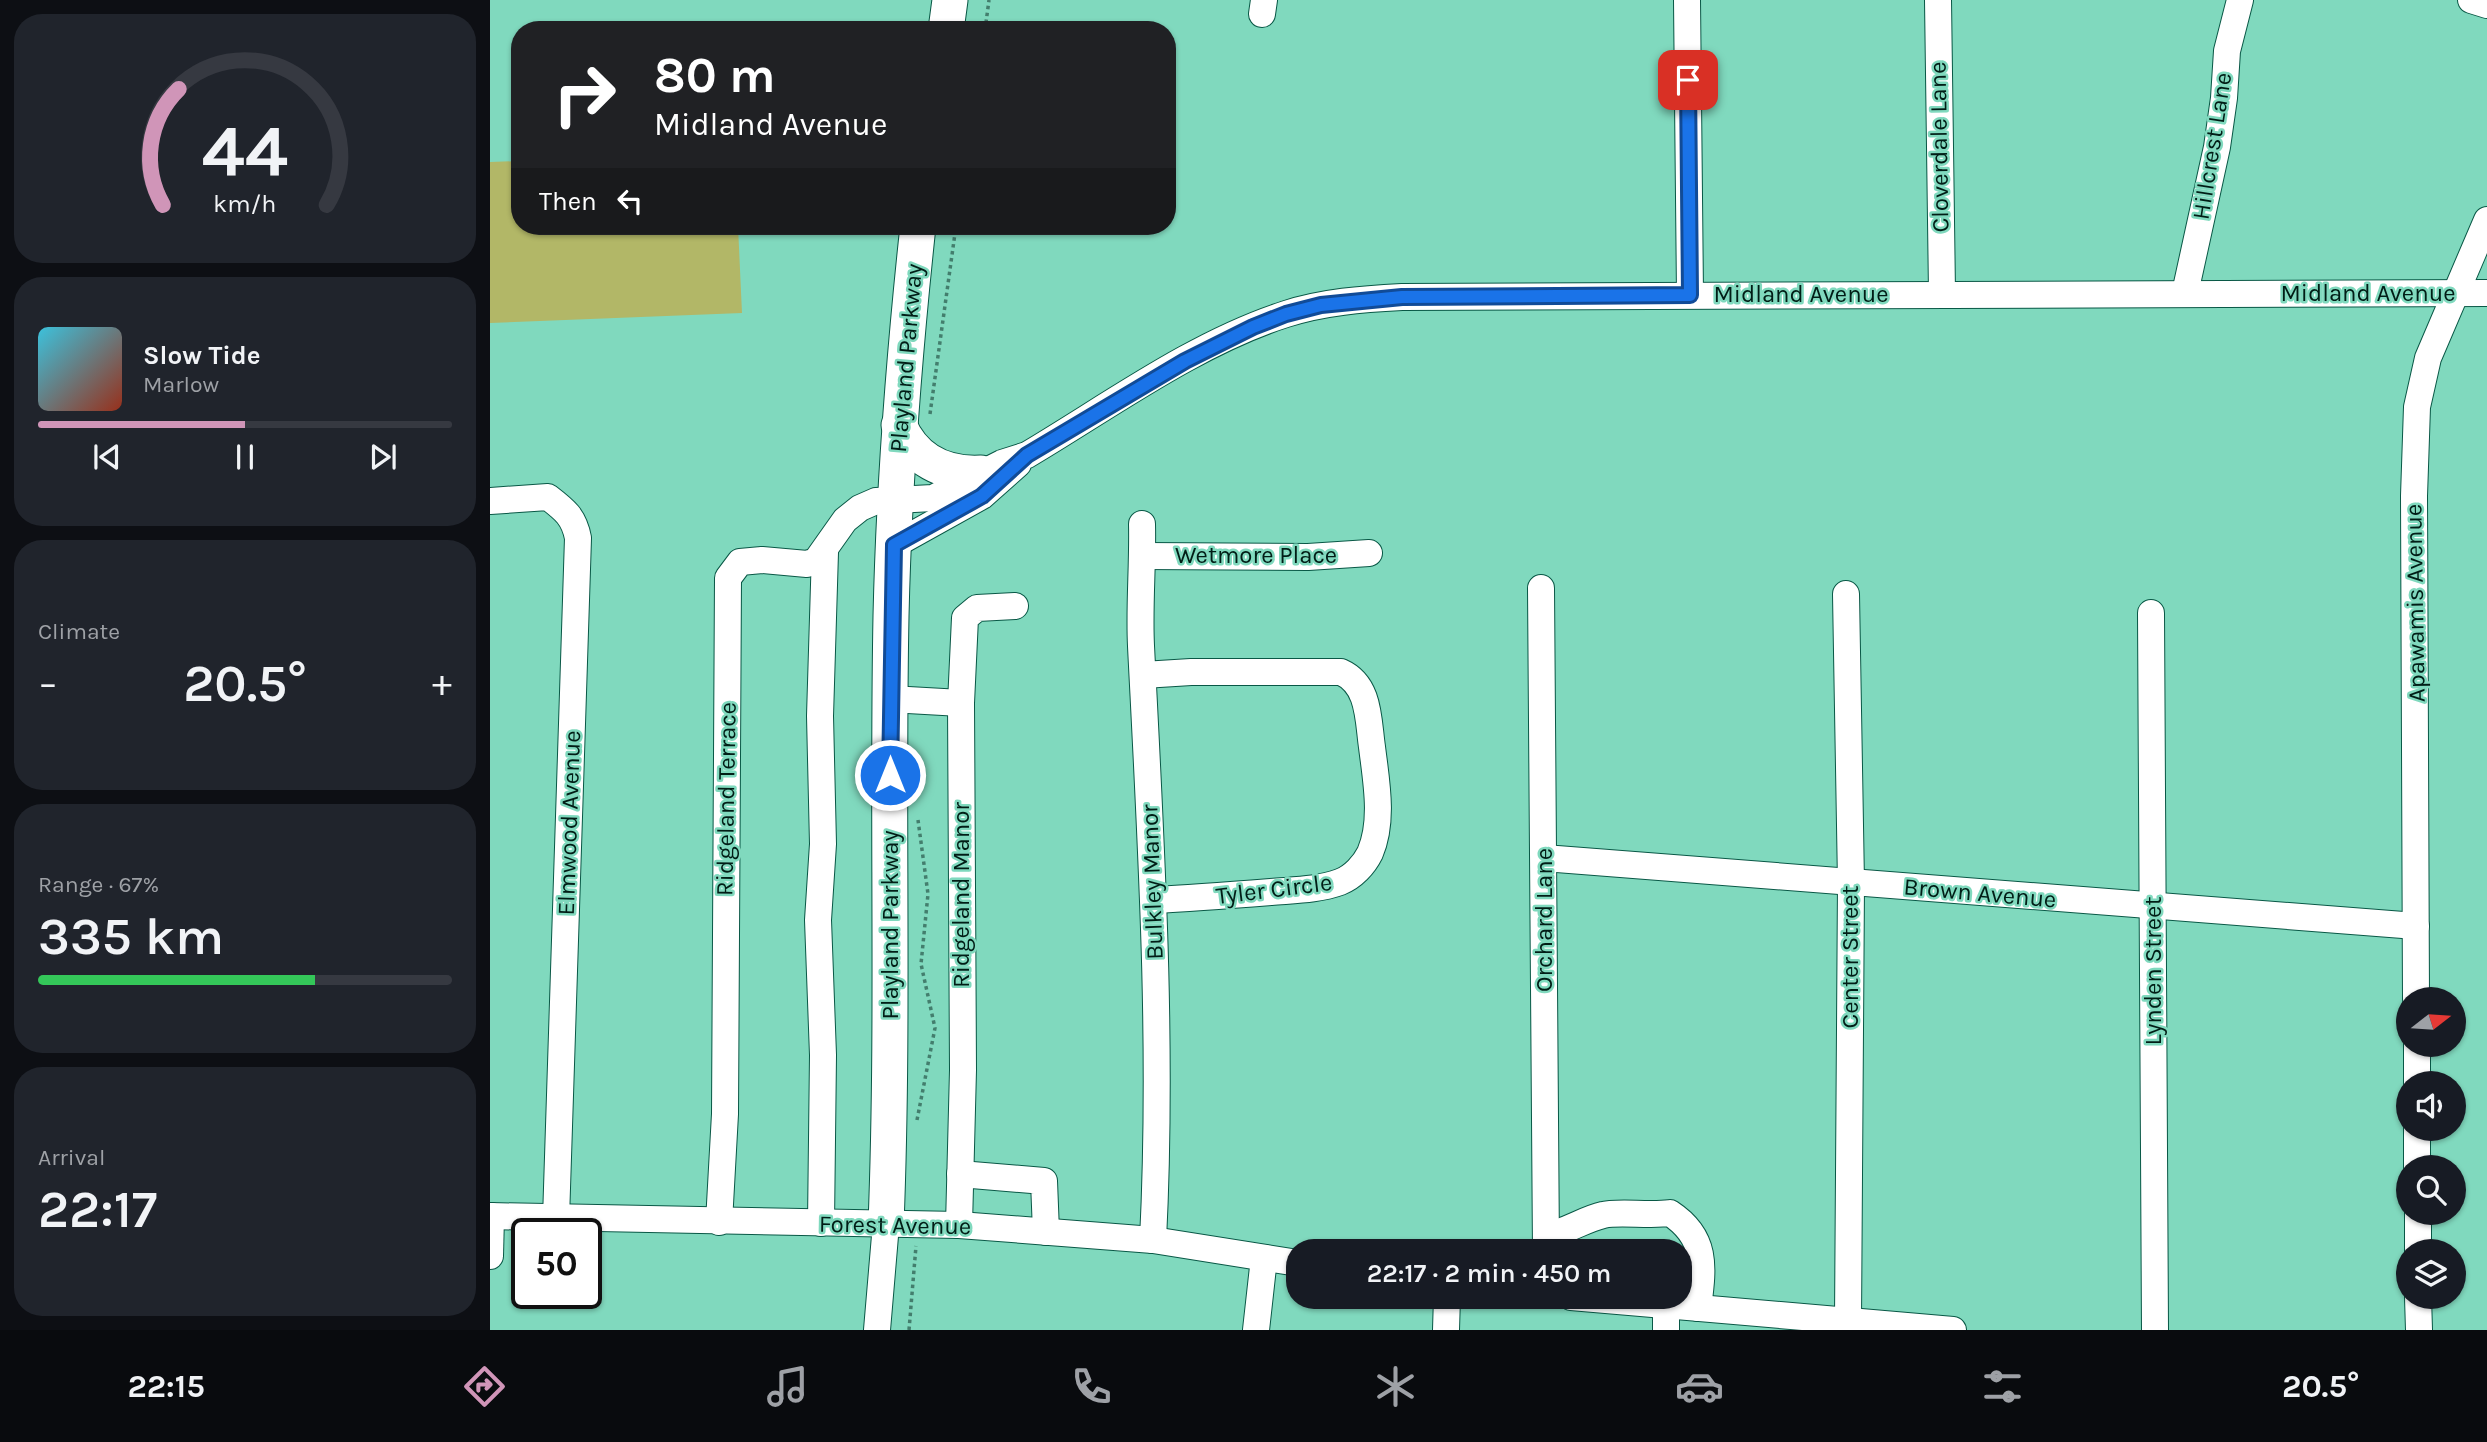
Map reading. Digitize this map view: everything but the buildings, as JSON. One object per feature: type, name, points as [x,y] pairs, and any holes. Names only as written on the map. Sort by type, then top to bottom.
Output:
[{"type":"main road","points":[[947,21],[950,0]]},
{"type":"main road","name":"Playland Parkway","points":[[900,1224],[890,1038],[890,699],[899,425],[917,235]]},
{"type":"main road","points":[[899,425],[906,441],[926,461],[962,474],[981,473]]},
{"type":"street","points":[[1687,0],[1690,295]]},
{"type":"street","name":"Cloverdale Lane","points":[[1938,0],[1942,293]]},
{"type":"street","name":"Hillcrest Lane","points":[[2185,293],[2217,147],[2227,51],[2240,0]]},
{"type":"street","points":[[2471,0],[2487,5]]},
{"type":"street","name":"Apawamis Avenue","points":[[2416,987],[2414,496],[2417,407],[2428,358],[2487,220]]},
{"type":"street","name":"Midland Avenue","points":[[895,499],[933,498],[981,473],[1027,455],[1220,342],[1275,318],[1321,305],[1402,297],[2487,293]]},
{"type":"street","name":"Midland Avenue","points":[[894,545],[982,496],[1027,455]]},
{"type":"street","name":"Elmwood Avenue","points":[[490,501],[548,498],[568,512],[575,522],[578,538],[556,1218]]},
{"type":"street","points":[[821,1223],[823,1055],[818,920],[823,844],[820,716],[825,552],[845,520],[860,508],[876,501],[895,499]]},
{"type":"street","name":"Bulkley Manor","points":[[1142,524],[1140,617],[1154,900],[1157,1144],[1153,1240]]},
{"type":"street","name":"Ridgeland Terrace","points":[[719,1222],[725,1114],[728,578],[740,562],[762,560],[807,564],[816,561],[825,552]]},
{"type":"street","name":"Wetmore Place","points":[[1143,556],[1308,557],[1369,553]]},
{"type":"street","name":"Orchard Lane","points":[[1541,588],[1546,1239]]},
{"type":"street","name":"Center Street","points":[[1846,594],[1851,883],[1848,1321]]},
{"type":"street","name":"Ridgeland Manor","points":[[959,1226],[963,1070],[961,703],[965,618],[976,608],[1015,606]]},
{"type":"street","name":"Lynden Street","points":[[2151,613],[2155,1330]]},
{"type":"street","name":"Tyler Circle","points":[[1143,675],[1191,672],[1341,672],[1349,676],[1357,684],[1366,704],[1377,796],[1377,818],[1369,853],[1363,864],[1343,881],[1306,889],[1154,900]]},
{"type":"street","points":[[890,699],[961,703]]},
{"type":"street","name":"Brown Avenue","points":[[1544,858],[2416,926]]},
{"type":"street","points":[[960,1174],[1040,1178],[1046,1184],[1046,1232]]},
{"type":"street","points":[[1554,1239],[1604,1214],[1650,1216],[1670,1213],[1681,1220],[1699,1244],[1702,1274],[1698,1308]]},
{"type":"street","points":[[490,1216],[490,1256]]},
{"type":"street","name":"Forest Avenue","points":[[490,1216],[534,1218]]},
{"type":"street","name":"Forest Avenue","points":[[602,1220],[959,1226],[1153,1240],[1286,1261]]},
{"type":"street","name":"Playland Parkway","points":[[877,1330],[900,1224]]},
{"type":"street","points":[[1256,1330],[1264,1258]]},
{"type":"street","points":[[1628,1309],[1666,1317],[1698,1308],[1887,1327],[1953,1330]]},
{"type":"street","points":[[1446,1330],[1447,1309]]},
{"type":"street","points":[[2418,1309],[2418,1330]]},
{"type":"path","points":[[986,21],[989,0]]},
{"type":"path","points":[[900,1224],[917,1255],[909,1330]]},
{"type":"green space","points":[[511,161],[511,235],[738,235],[742,313],[490,323],[490,162]]},
{"type":"route","points":[[890,775],[894,545],[982,496],[1005,478],[1027,455],[1185,361],[1220,342],[1286,314],[1321,305],[1402,297],[1690,295],[1688,80]]}]
